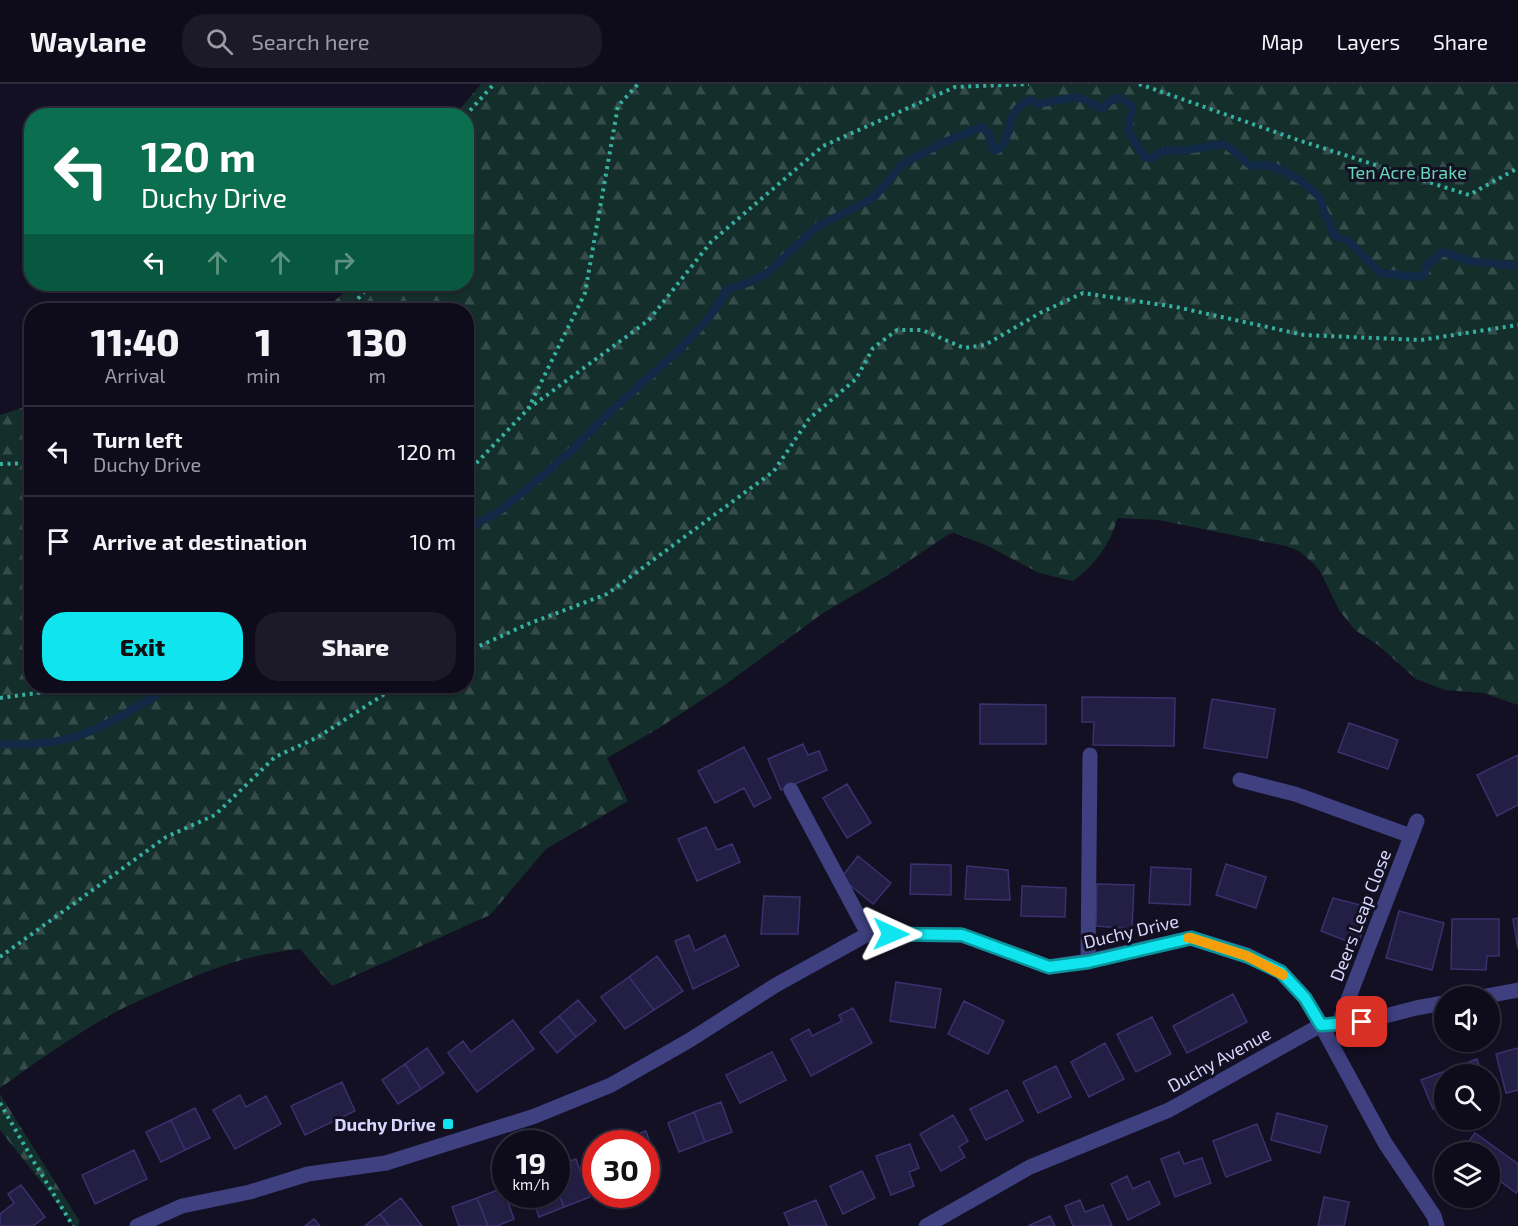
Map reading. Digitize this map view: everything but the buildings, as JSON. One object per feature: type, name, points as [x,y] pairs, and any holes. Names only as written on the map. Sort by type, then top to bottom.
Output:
[{"type":"street","points":[[1088,962],[1090,756]]},
{"type":"street","points":[[1240,780],[1295,795],[1411,836]]},
{"type":"street","points":[[791,790],[868,934]]},
{"type":"street","name":"Deers Leap Close","points":[[1339,1023],[1417,821]]},
{"type":"street","name":"Duchy Drive","points":[[137,1226],[182,1206],[250,1192],[308,1174],[386,1162],[535,1116],[611,1085],[690,1040],[776,985],[868,934],[962,935],[1049,967],[1088,962],[1191,938],[1247,956],[1281,972],[1305,998],[1321,1025]]},
{"type":"street","points":[[1500,993],[1518,990]]},
{"type":"street","points":[[1434,1005],[1362,1022],[1321,1025],[1385,1143],[1434,1216],[1437,1226]]},
{"type":"street","name":"Duchy Avenue","points":[[926,1226],[1030,1167],[1168,1110],[1321,1025]]},
{"type":"path","points":[[472,108],[494,84]]},
{"type":"path","points":[[528,409],[585,292],[618,106],[638,84]]},
{"type":"path","points":[[474,466],[528,409],[649,320],[711,242],[824,146],[955,87],[1029,84]]},
{"type":"path","points":[[1139,84],[1298,140],[1469,195],[1518,168]]},
{"type":"path","points":[[354,303],[365,291]]},
{"type":"path","points":[[474,648],[528,624],[607,594],[774,471],[809,419],[856,379],[873,348],[897,330],[922,330],[964,348],[985,345],[1040,313],[1083,293],[1176,307],[1304,334],[1421,340],[1518,325]]},
{"type":"path","points":[[0,464],[24,464]]},
{"type":"path","points":[[0,698],[37,693]]},
{"type":"path","points":[[0,957],[166,837],[215,816],[275,757],[318,737],[386,693]]},
{"type":"path","points":[[0,1103],[73,1226]]},
{"type":"green space","name":"Ten Acre Brake","points":[[481,84],[1518,84],[1518,705],[1484,693],[1445,690],[1416,679],[1378,645],[1355,630],[1339,610],[1320,571],[1299,551],[1286,546],[1159,520],[1118,518],[1100,555],[1073,581],[1039,573],[986,545],[954,533],[949,534],[888,575],[823,613],[726,684],[659,728],[607,758],[628,801],[546,849],[490,915],[332,986],[300,949],[253,957],[222,966],[115,1012],[66,1042],[0,1088],[0,415],[24,407],[24,693],[474,693],[474,303],[332,303],[346,291],[474,291],[474,108],[461,108]]},
{"type":"green space","points":[[0,1094],[80,1222],[77,1226],[73,1226],[0,1130]]},
{"type":"waterway","points":[[474,525],[497,513],[573,449],[681,348],[709,318],[728,289],[748,283],[770,271],[816,227],[874,197],[903,164],[940,144],[981,127],[988,134],[994,151],[1001,147],[1015,111],[1031,100],[1036,104],[1078,97],[1103,109],[1111,100],[1121,98],[1132,106],[1128,130],[1144,156],[1151,159],[1162,151],[1225,144],[1251,166],[1263,165],[1285,172],[1301,181],[1320,197],[1335,236],[1349,241],[1380,273],[1418,277],[1424,275],[1427,265],[1443,252],[1469,261],[1518,266]]},
{"type":"waterway","points":[[0,744],[42,743],[83,734],[117,718],[160,693]]},
{"type":"slow traffic","points":[[1188,938],[1247,956],[1283,975]]},
{"type":"place","name":"Duchy Drive","points":[[448,1124]]},
{"type":"route","points":[[891,934],[962,935],[1049,967],[1088,962],[1191,938],[1247,956],[1281,972],[1305,998],[1321,1025],[1362,1022]]}]
